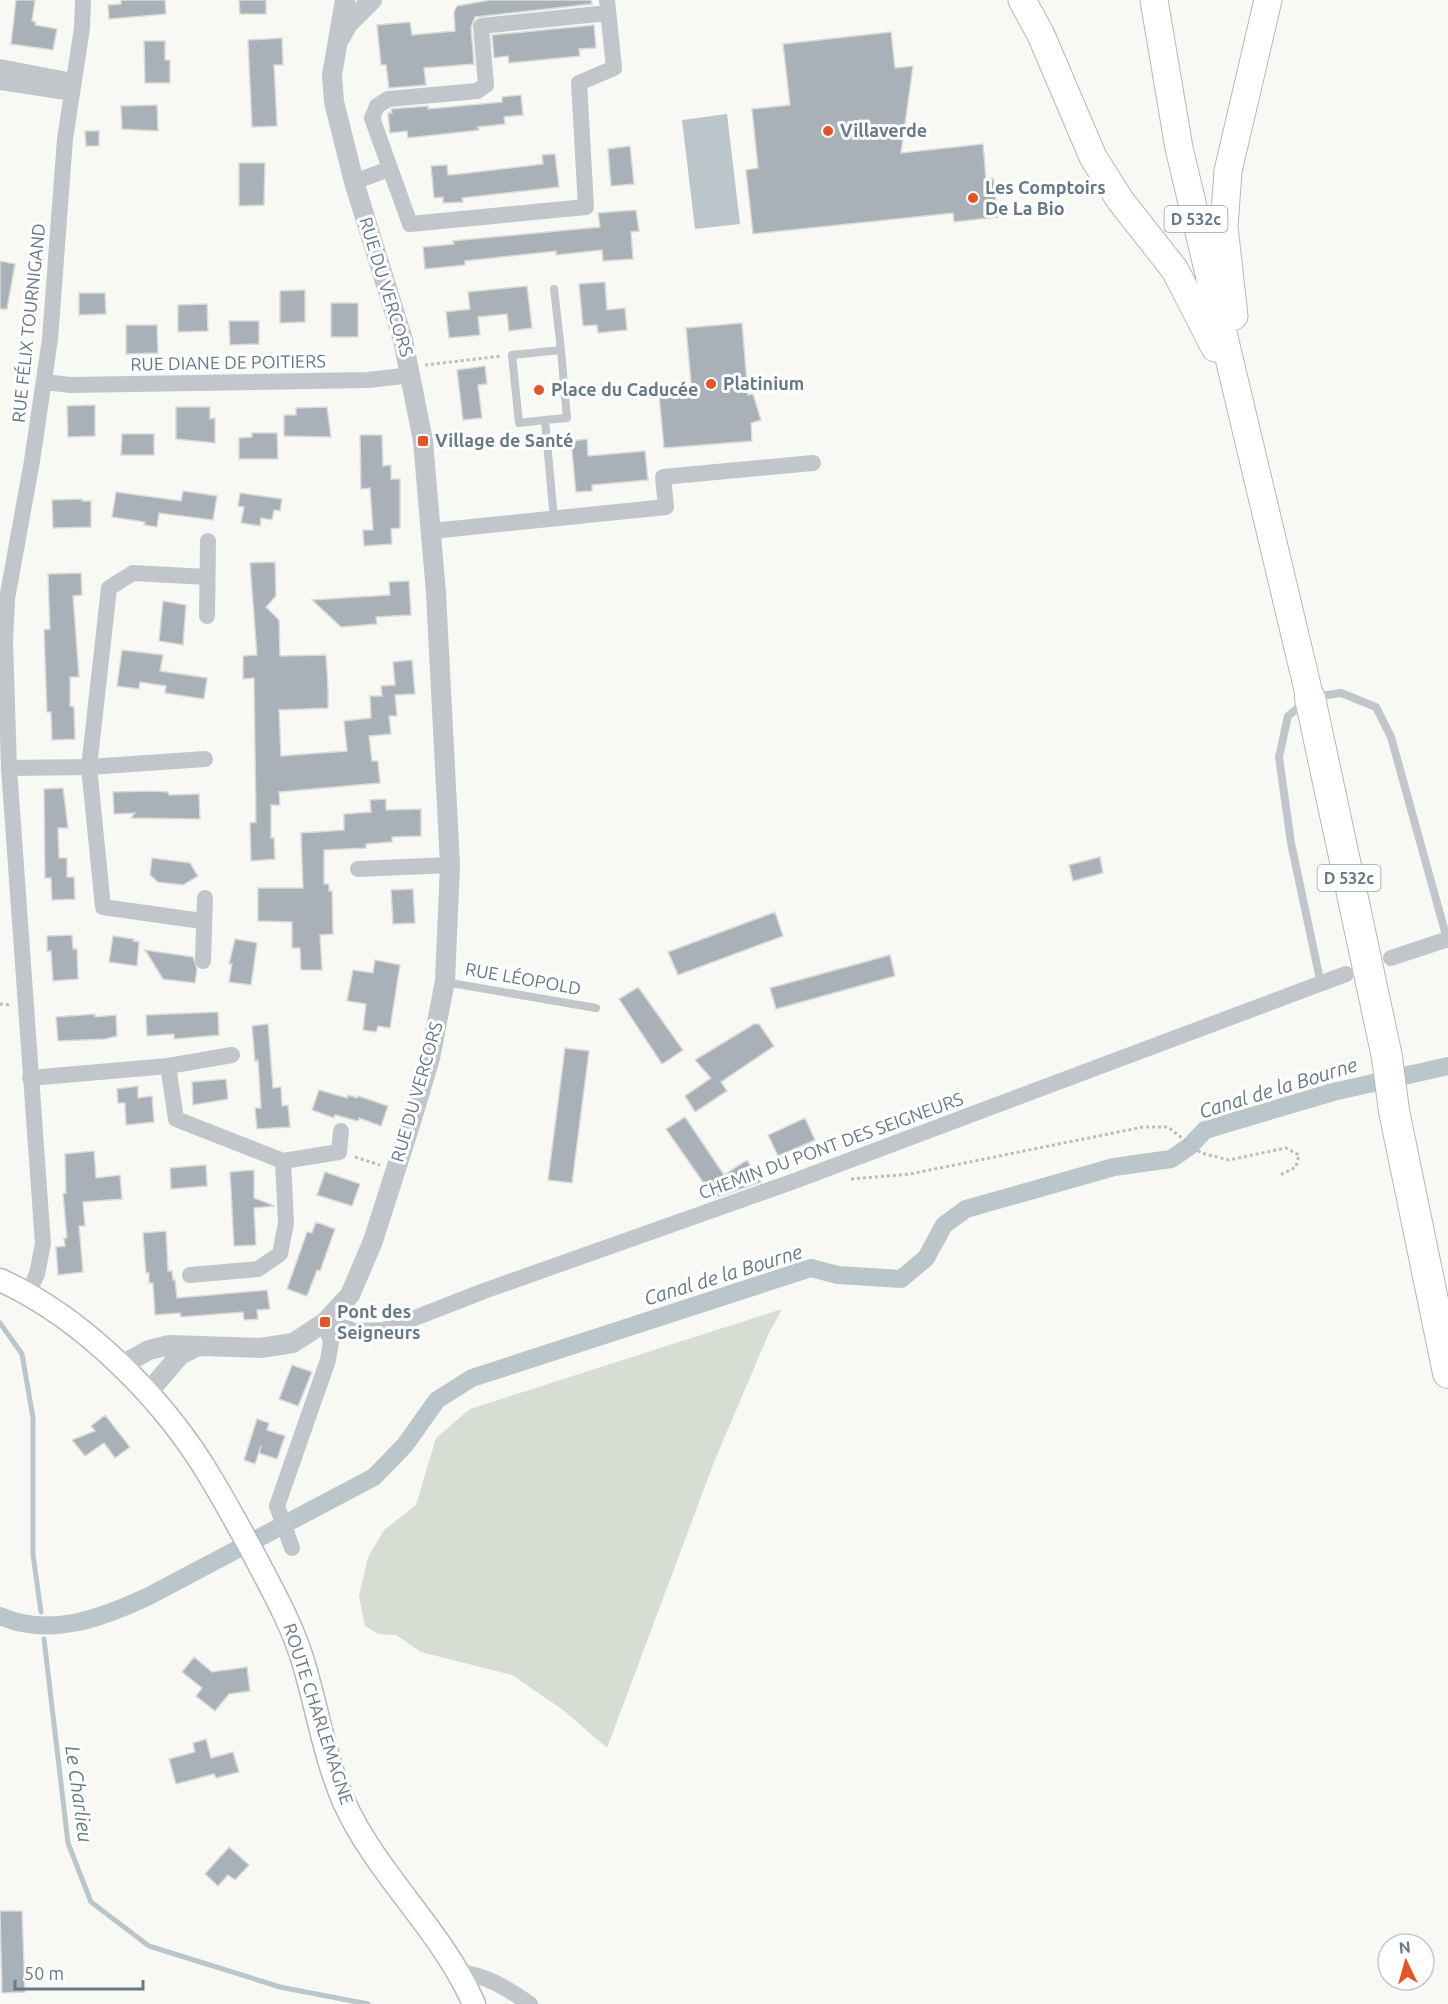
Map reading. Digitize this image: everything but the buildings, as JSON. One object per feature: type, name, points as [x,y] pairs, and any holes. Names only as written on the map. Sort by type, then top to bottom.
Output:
[{"type":"highway","points":[[1022,0],[1041,35],[1093,157],[1120,200],[1175,270],[1192,301],[1224,367],[1248,436]]},
{"type":"highway","name":"D 532c","points":[[1154,0],[1179,148],[1310,698],[1387,1057],[1394,1111],[1448,1373]]},
{"type":"highway","points":[[1248,436],[1224,227],[1228,171],[1268,0]]},
{"type":"highway","name":"D 532c","points":[[1387,1057],[1405,1109],[1448,1322]]},
{"type":"main road","name":"ROUTE CHARLEMAGNE","points":[[0,1280],[28,1293],[82,1332],[120,1366],[180,1433],[212,1479],[286,1616],[302,1659],[331,1765],[344,1802],[359,1831],[434,1934],[458,1972],[473,2002]]},
{"type":"street","name":"RUE FÉLIX TOURNIGAND","points":[[28,1293],[37,1274],[43,1244],[9,768],[5,641],[7,599],[45,382],[65,139],[82,28],[83,0]]},
{"type":"street","name":"RUE DU VERCORS","points":[[120,1366],[149,1350],[169,1346],[277,1346],[293,1343],[325,1322],[350,1295],[373,1241],[430,1059],[445,981],[450,865],[432,531],[423,441],[411,371],[354,182],[334,102],[332,75],[345,0]]},
{"type":"street","name":"RUE DU VERCORS","points":[[336,46],[348,24],[372,0]]},
{"type":"street","points":[[608,7],[614,68],[579,83],[586,207],[410,224],[372,118],[377,106],[388,99],[477,91],[486,85],[481,26],[608,7]]},
{"type":"street","points":[[0,67],[72,87]]},
{"type":"street","points":[[0,82],[72,87]]},
{"type":"street","points":[[354,182],[389,169]]},
{"type":"street","name":"RUE DIANE DE POITIERS","points":[[45,382],[70,385],[368,380],[411,371]]},
{"type":"street","points":[[432,531],[666,507],[663,477],[813,463]]},
{"type":"street","points":[[207,616],[208,542]]},
{"type":"street","points":[[202,921],[103,906],[89,767],[109,588],[133,573],[207,577]]},
{"type":"street","points":[[9,768],[89,767],[205,759]]},
{"type":"street","points":[[357,869],[450,865]]},
{"type":"street","points":[[203,961],[202,921],[205,898]]},
{"type":"street","points":[[1391,958],[1448,939]]},
{"type":"street","name":"CHEMIN DU PONT DES SEIGNEURS","points":[[325,1322],[355,1332],[384,1330],[1346,974]]},
{"type":"street","points":[[30,1078],[168,1066],[232,1055]]},
{"type":"street","points":[[168,1066],[177,1119],[283,1161],[339,1152],[341,1131]]},
{"type":"street","points":[[190,1275],[258,1269],[280,1254],[286,1223],[283,1161]]},
{"type":"street","points":[[292,1548],[277,1506],[328,1360],[331,1342],[325,1322]]},
{"type":"street","points":[[147,1394],[180,1355],[198,1346]]},
{"type":"street","points":[[458,1972],[474,1974],[499,1983],[530,2004]]},
{"type":"lane","points":[[554,290],[561,350],[567,418],[519,423],[512,355],[561,350]]},
{"type":"lane","points":[[544,420],[554,519]]},
{"type":"lane","points":[[1321,985],[1291,843],[1279,757],[1288,716],[1310,698],[1341,693],[1376,707],[1391,737],[1448,939]]},
{"type":"lane","name":"RUE LÉOPOLD","points":[[445,981],[596,1008]]},
{"type":"path","points":[[411,371],[512,355]]},
{"type":"path","points":[[846,1179],[910,1174],[1143,1127],[1168,1127],[1201,1153],[1229,1160],[1286,1148],[1299,1155],[1296,1167],[1280,1175]]},
{"type":"path","points":[[339,1152],[395,1170]]},
{"type":"shaded area","points":[[727,114],[740,224],[695,229],[682,120]]},
{"type":"shaded area","points":[[782,1309],[769,1333],[714,1462],[607,1748],[563,1710],[512,1675],[421,1652],[396,1635],[378,1634],[365,1626],[359,1596],[368,1557],[384,1530],[416,1505],[436,1438],[470,1409]]},
{"type":"waterway","name":"Canal de la Bourne","points":[[0,1616],[19,1622],[57,1625],[94,1618],[149,1596],[374,1477],[405,1445],[437,1400],[472,1378],[811,1268],[838,1275],[901,1279],[926,1258],[944,1225],[966,1209],[1114,1167],[1171,1159],[1190,1146],[1205,1130],[1333,1092],[1448,1066]]},
{"type":"waterway","name":"Le Charlieu","points":[[0,1323],[22,1354],[33,1418],[33,1555],[41,1612]]},
{"type":"waterway","name":"Le Charlieu","points":[[44,1639],[68,1843],[91,1902],[149,1946],[280,1987],[368,2004]]},
{"type":"place","name":"Villaverde","points":[[828,131]]},
{"type":"place","name":"Les Comptoirs De La Bio","points":[[973,198]]},
{"type":"place","name":"Platinium","points":[[711,384]]},
{"type":"place","name":"Place du Caducée","points":[[539,390]]},
{"type":"place","name":"Village de Santé","points":[[423,441]]},
{"type":"place","name":"Pont des Seigneurs","points":[[325,1322]]}]
